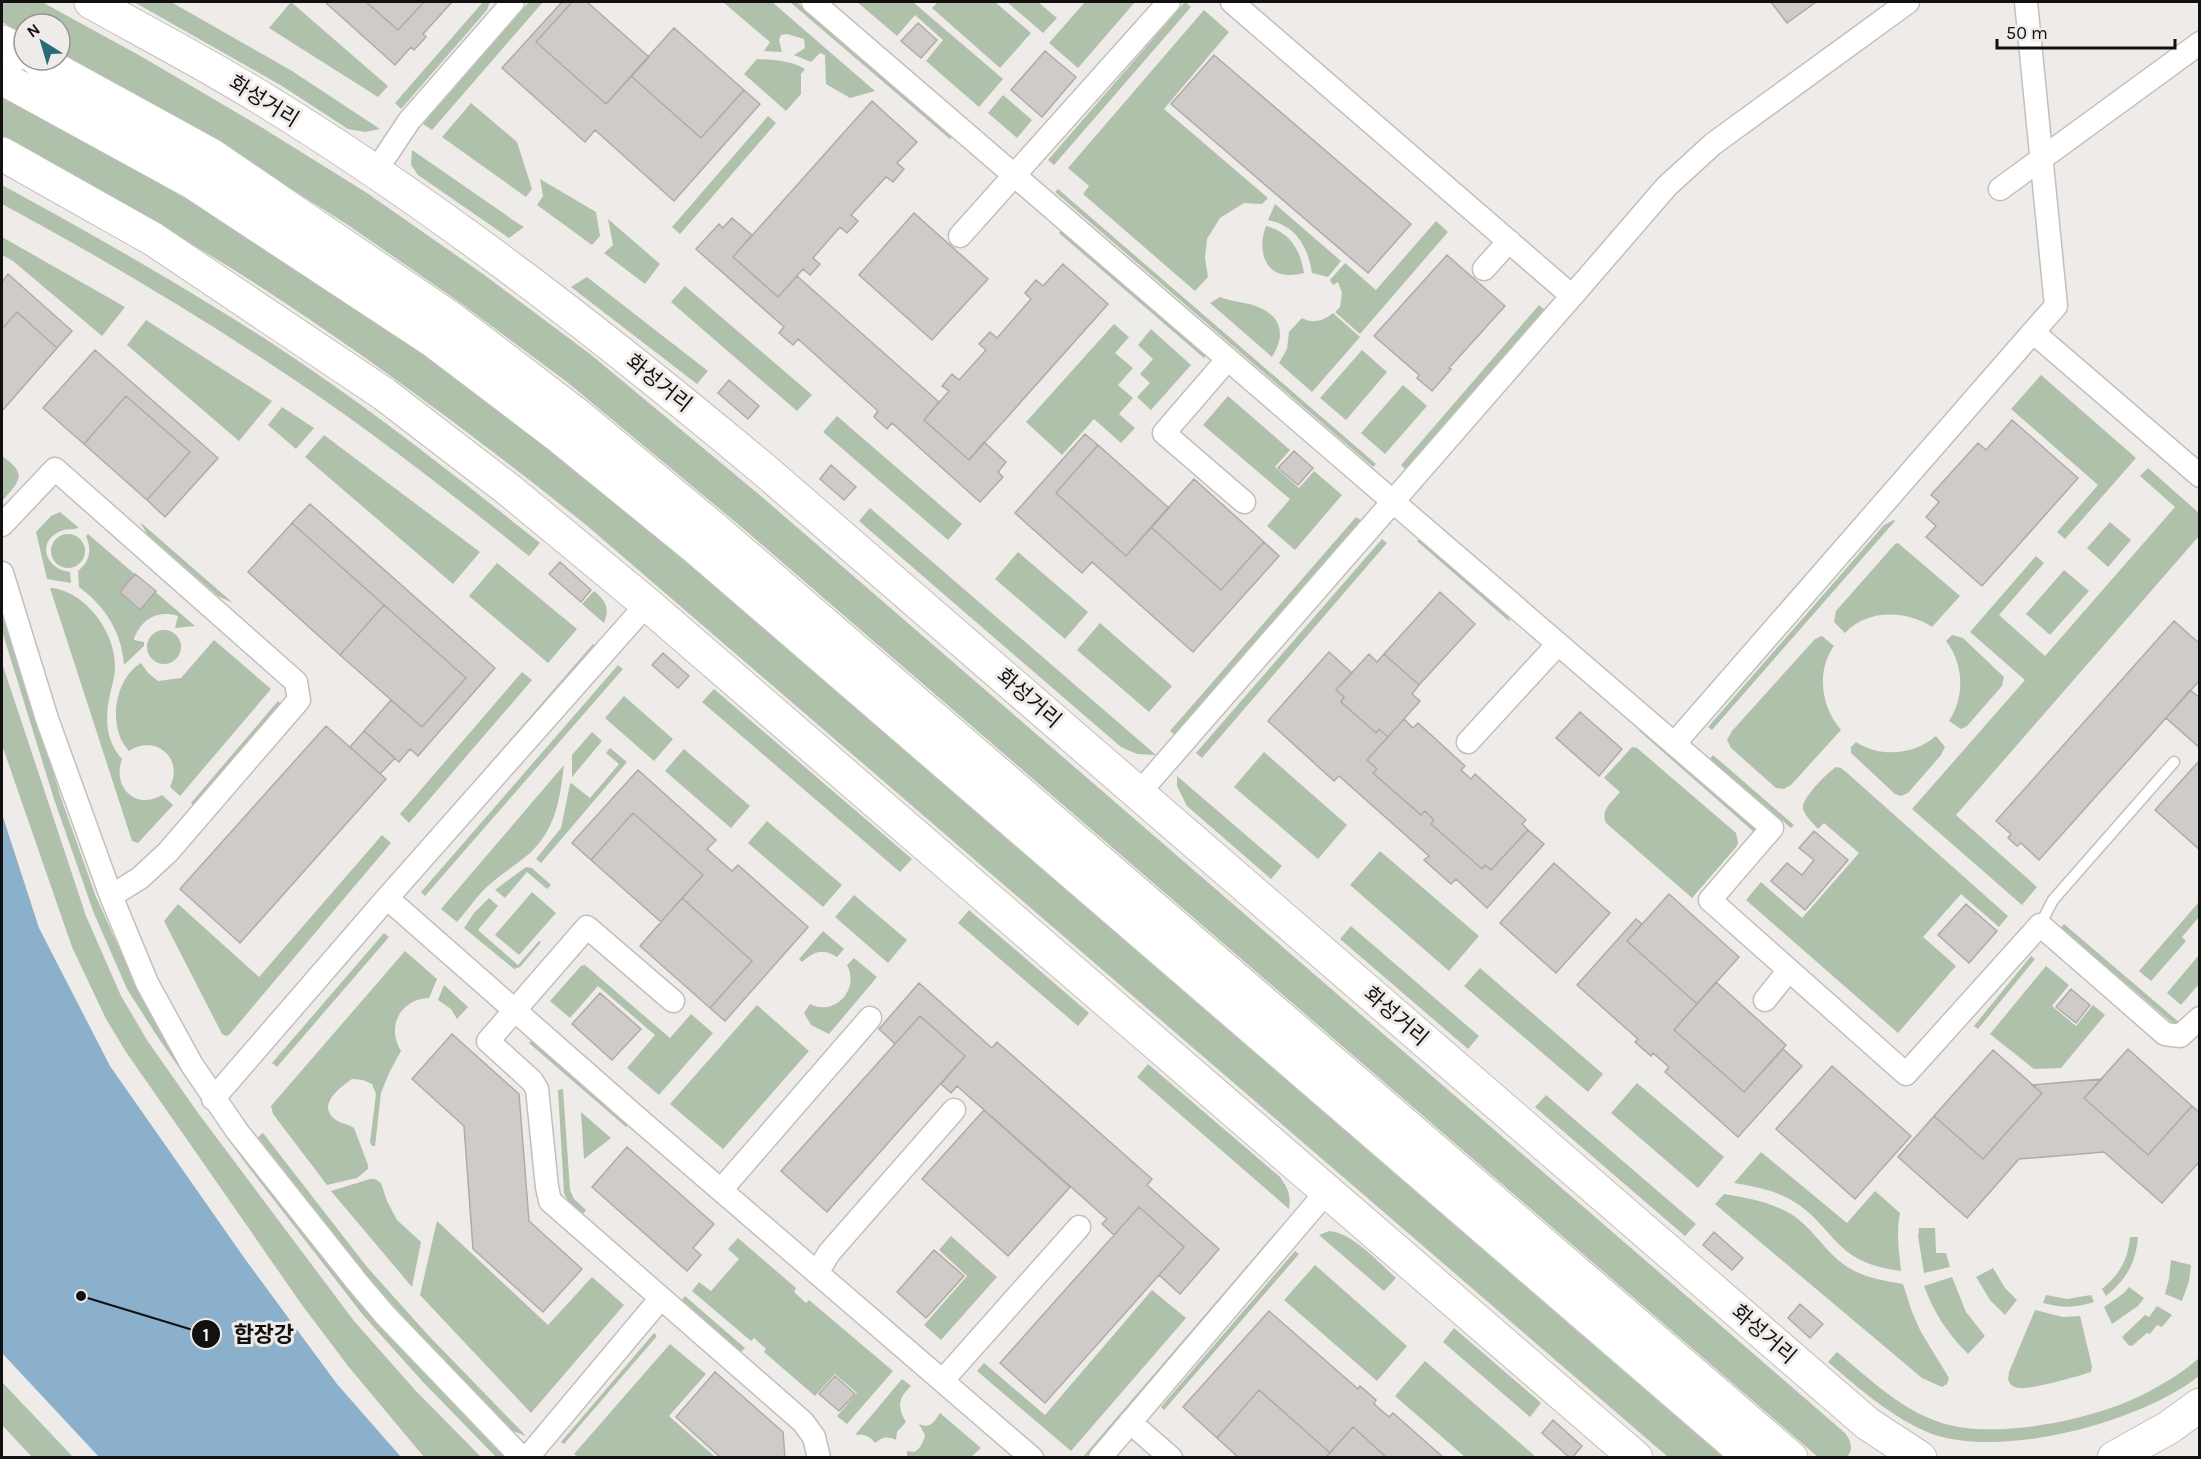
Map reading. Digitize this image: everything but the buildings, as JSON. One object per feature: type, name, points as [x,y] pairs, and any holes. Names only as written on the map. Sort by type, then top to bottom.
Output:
[{"type":"main road","name":"화성거리","points":[[91,2],[253,93],[375,172],[502,261],[634,361],[762,468],[1868,1424],[1920,1458]]},
{"type":"main road","points":[[60,72],[211,155],[453,320],[576,414],[712,527],[1791,1458]]},
{"type":"main road","points":[[2,78],[192,182],[435,342],[556,434],[695,547],[1751,1458]]},
{"type":"main road","points":[[2,154],[153,239],[384,394],[508,490],[647,604],[1636,1458]]},
{"type":"main road","points":[[2114,1458],[2168,1428],[2199,1405]]},
{"type":"street","points":[[375,172],[409,121],[513,2]]},
{"type":"street","points":[[813,2],[1772,828],[1710,900],[1906,1074],[2040,925],[2165,1034],[2180,1036],[2199,1018]]},
{"type":"street","points":[[960,236],[1169,2]]},
{"type":"street","points":[[1232,2],[1572,296]]},
{"type":"street","points":[[1138,793],[1667,186],[1713,144],[1908,2]]},
{"type":"street","points":[[1674,744],[2056,306],[2026,2]]},
{"type":"street","points":[[2000,189],[2199,43]]},
{"type":"street","points":[[1484,269],[1509,241]]},
{"type":"street","points":[[2034,332],[2199,476]]},
{"type":"street","points":[[1227,360],[1164,433],[1244,502]]},
{"type":"street","points":[[2,525],[55,469],[296,682],[299,700],[168,852],[140,878],[111,897]]},
{"type":"street","points":[[2,573],[47,719],[111,897],[147,983],[192,1065],[213,1099],[357,1282],[392,1322],[522,1458]]},
{"type":"street","points":[[213,1099],[647,604]]},
{"type":"street","points":[[1468,742],[1558,644]]},
{"type":"street","points":[[387,898],[1032,1458]]},
{"type":"street","points":[[673,1001],[587,927],[488,1041],[532,1081],[537,1089],[550,1201],[803,1422],[814,1437],[819,1458]]},
{"type":"street","points":[[1765,1000],[1789,970]]},
{"type":"street","points":[[721,1190],[870,1018]]},
{"type":"street","points":[[817,1273],[829,1253],[954,1110]]},
{"type":"street","points":[[1100,1458],[1328,1190]]},
{"type":"street","points":[[943,1380],[1079,1227]]},
{"type":"street","points":[[527,1458],[661,1298]]},
{"type":"street","points":[[1130,1422],[1171,1458]]},
{"type":"lane","points":[[2040,925],[2053,900],[2174,762]]},
{"type":"green space","points":[[2,2],[42,2],[60,12],[12,12],[12,27],[2,22]]},
{"type":"green space","points":[[134,2],[171,2],[292,71],[380,129],[365,132],[348,129],[282,86]]},
{"type":"green space","points":[[291,2],[388,86],[378,97],[269,28]]},
{"type":"green space","points":[[483,2],[490,2],[487,10],[401,109],[395,103]]},
{"type":"green space","points":[[529,2],[543,2],[432,130],[423,124]]},
{"type":"green space","points":[[723,2],[772,2],[875,91],[850,98],[826,84],[825,55],[820,53],[811,62],[794,55],[805,48],[804,39],[787,34],[781,35],[779,40],[782,52],[764,51],[770,42]]},
{"type":"green space","points":[[790,2],[797,2],[953,136],[950,139]]},
{"type":"green space","points":[[857,2],[913,2],[1003,79],[979,107],[926,61],[943,40],[915,15],[897,36]]},
{"type":"green space","points":[[938,2],[995,2],[1031,33],[1000,68],[932,8]]},
{"type":"green space","points":[[1007,2],[1038,2],[1057,18],[1043,33]]},
{"type":"green space","points":[[1085,2],[1135,2],[1078,68],[1049,43]]},
{"type":"green space","points":[[1185,2],[1191,7],[1054,165],[1048,160]]},
{"type":"green space","points":[[1204,10],[1229,32],[1164,109],[1268,198],[1262,204],[1244,203],[1220,218],[1207,239],[1205,258],[1208,277],[1195,291],[1083,194],[1089,186],[1068,168]]},
{"type":"green space","points":[[72,18],[261,127],[367,193],[483,274],[590,354],[762,497],[1845,1433],[1851,1445],[1847,1457],[1818,1457],[739,525],[567,382],[462,304],[345,223],[242,158],[72,61]]},
{"type":"green space","points":[[757,59],[788,62],[805,69],[801,74],[801,94],[786,111],[744,74]]},
{"type":"green space","points":[[2,94],[210,213],[413,346],[526,429],[699,573],[1723,1457],[1668,1457],[585,524],[435,408],[279,299],[177,235],[2,136]]},
{"type":"green space","points":[[1003,95],[1032,120],[1017,138],[988,113]]},
{"type":"green space","points":[[471,103],[517,142],[532,189],[526,197],[442,137]]},
{"type":"green space","points":[[768,116],[776,123],[680,234],[672,227]]},
{"type":"green space","points":[[412,150],[524,227],[509,238],[418,175],[411,165]]},
{"type":"green space","points":[[540,179],[596,212],[600,236],[592,245],[537,205],[543,196]]},
{"type":"green space","points":[[2,185],[139,262],[308,367],[442,466],[540,543],[529,556],[399,454],[298,382],[167,298],[2,204]]},
{"type":"green space","points":[[1058,189],[1376,464],[1373,467],[1055,192]]},
{"type":"green space","points":[[1275,204],[1341,261],[1328,277],[1312,273],[1304,246],[1293,232],[1268,220]]},
{"type":"green space","points":[[608,219],[660,264],[645,284],[604,253],[613,245]]},
{"type":"green space","points":[[1436,221],[1448,232],[1360,334],[1335,312],[1340,307],[1342,293],[1338,282],[1333,285],[1330,280],[1345,263],[1376,290]]},
{"type":"green space","points":[[1266,226],[1288,237],[1297,249],[1304,273],[1280,274],[1268,265],[1264,258],[1262,242]]},
{"type":"green space","points":[[1063,229],[1207,354],[1204,358],[1059,233]]},
{"type":"green space","points":[[2,237],[125,307],[102,336],[13,261],[2,255]]},
{"type":"green space","points":[[587,277],[708,371],[697,384],[571,287]]},
{"type":"green space","points":[[685,286],[812,395],[797,411],[671,302]]},
{"type":"green space","points":[[1220,297],[1254,305],[1273,316],[1280,335],[1272,357],[1210,303]]},
{"type":"green space","points":[[1539,305],[1545,310],[1406,470],[1401,465]]},
{"type":"green space","points":[[1333,313],[1360,337],[1312,392],[1279,363],[1287,349],[1289,332],[1302,318],[1318,321]]},
{"type":"green space","points":[[146,320],[272,401],[239,441],[127,345]]},
{"type":"green space","points":[[1114,324],[1129,337],[1115,353],[1133,368],[1118,385],[1133,398],[1119,414],[1135,428],[1121,443],[1094,419],[1062,455],[1026,422]]},
{"type":"green space","points":[[1151,329],[1191,365],[1151,410],[1137,397],[1150,383],[1140,374],[1153,359],[1138,345]]},
{"type":"green space","points":[[1362,350],[1387,372],[1346,420],[1320,398]]},
{"type":"green space","points":[[2041,375],[2136,458],[2065,539],[2057,532],[2098,485],[2011,409]]},
{"type":"green space","points":[[1403,385],[1427,406],[1385,454],[1361,433]]},
{"type":"green space","points":[[1228,396],[1290,450],[1275,467],[1299,488],[1314,471],[1342,495],[1295,550],[1267,526],[1290,499],[1203,425]]},
{"type":"green space","points":[[282,407],[314,428],[296,449],[268,425]]},
{"type":"green space","points":[[837,416],[962,524],[948,540],[823,432]]},
{"type":"green space","points":[[324,435],[480,552],[453,584],[305,457]]},
{"type":"green space","points":[[2,456],[16,468],[18,478],[17,483],[2,501]]},
{"type":"green space","points":[[2148,468],[2199,513],[2199,536],[1956,815],[2037,887],[2022,905],[1912,809],[2025,680],[1970,632],[2036,556],[2044,563],[1999,615],[2045,656],[2175,507],[2140,476]]},
{"type":"green space","points":[[870,508],[1156,755],[1137,754],[1121,747],[859,521]]},
{"type":"green space","points":[[60,512],[79,528],[57,533],[47,544],[46,550],[47,556],[56,567],[70,572],[71,583],[47,579],[36,532],[51,516]]},
{"type":"green space","points":[[1356,517],[1362,521],[1176,736],[1170,731]]},
{"type":"green space","points":[[1894,520],[1712,730],[1708,727],[1884,525]]},
{"type":"green space","points":[[140,522],[233,603],[218,596],[147,534]]},
{"type":"green space","points":[[2110,522],[2131,540],[2108,567],[2087,548]]},
{"type":"green space","points":[[68,534],[80,539],[85,551],[80,563],[68,568],[56,563],[51,551],[56,539]]},
{"type":"green space","points":[[88,534],[195,626],[175,628],[178,616],[170,614],[152,617],[142,625],[134,638],[134,640],[144,642],[144,646],[124,665],[116,631],[97,603],[79,587],[78,571],[89,555],[86,536]]},
{"type":"green space","points":[[1420,537],[1509,617],[1510,622],[1417,541]]},
{"type":"green space","points":[[1382,539],[1387,543],[1202,758],[1196,753]]},
{"type":"green space","points":[[1898,543],[1960,596],[1932,627],[1911,617],[1887,615],[1864,620],[1845,633],[1834,622],[1836,611]]},
{"type":"green space","points":[[1018,552],[1088,612],[1065,639],[995,579]]},
{"type":"green space","points":[[497,563],[577,629],[548,663],[469,596]]},
{"type":"green space","points":[[2064,570],[2089,591],[2050,635],[2026,614]]},
{"type":"green space","points":[[50,588],[75,596],[86,605],[104,628],[110,641],[115,667],[107,720],[112,744],[122,759],[120,778],[123,786],[135,798],[152,799],[162,795],[173,805],[138,843],[132,841]]},
{"type":"green space","points":[[594,591],[606,605],[607,613],[604,623],[582,604]]},
{"type":"green space","points":[[2,600],[61,798],[96,897],[140,994],[240,1146],[308,1240],[428,1377],[507,1457],[496,1457],[423,1382],[363,1315],[243,1160],[127,989],[93,911],[54,799],[2,631]]},
{"type":"green space","points":[[1100,623],[1172,686],[1149,712],[1077,650]]},
{"type":"green space","points":[[164,630],[176,635],[181,647],[176,659],[164,664],[152,659],[147,647],[152,635]]},
{"type":"green space","points":[[1952,635],[1963,638],[2004,677],[2002,686],[1967,726],[1961,729],[1949,721],[1958,702],[1960,691],[1959,670],[1946,641]]},
{"type":"green space","points":[[1822,636],[1834,646],[1825,666],[1823,689],[1829,711],[1841,730],[1791,785],[1784,789],[1776,788],[1731,748],[1727,740],[1732,731],[1815,639]]},
{"type":"green space","points":[[214,640],[271,689],[180,796],[170,787],[173,767],[165,752],[149,745],[139,746],[129,751],[122,741],[116,717],[117,704],[125,680],[141,663],[158,681],[181,678]]},
{"type":"green space","points":[[593,644],[598,647],[407,859]]},
{"type":"green space","points":[[2,663],[86,916],[121,996],[147,1040],[198,1113],[354,1321],[415,1390],[481,1457],[424,1457],[348,1366],[302,1305],[126,1052],[106,1019],[72,947],[2,745]]},
{"type":"green space","points":[[618,665],[623,669],[425,896],[421,892]]},
{"type":"green space","points":[[522,672],[532,680],[409,823],[400,814]]},
{"type":"green space","points":[[714,689],[912,859],[900,872],[702,702]]},
{"type":"green space","points":[[624,696],[673,739],[654,761],[605,718]]},
{"type":"green space","points":[[278,701],[281,704],[194,806],[191,803]]},
{"type":"green space","points":[[1637,729],[1646,733],[1756,828],[1754,832]]},
{"type":"green space","points":[[592,732],[602,741],[572,777],[572,755]]},
{"type":"green space","points":[[1936,736],[1945,747],[1941,755],[1908,793],[1901,796],[1895,794],[1851,753],[1851,747],[1856,742],[1876,750],[1897,752],[1918,747]]},
{"type":"green space","points":[[1632,747],[1637,748],[1736,833],[1737,846],[1692,898],[1606,823],[1606,810],[1620,792],[1604,778]]},
{"type":"green space","points":[[610,748],[627,762],[541,863],[536,859],[561,828],[570,784],[590,798],[619,764],[606,753]]},
{"type":"green space","points":[[684,749],[750,806],[731,828],[665,771]]},
{"type":"green space","points":[[1264,752],[1347,825],[1318,859],[1234,787]]},
{"type":"green space","points":[[1713,755],[1794,825],[1791,828],[1710,759]]},
{"type":"green space","points":[[564,765],[558,801],[546,834],[530,853],[485,888],[457,922],[441,909]]},
{"type":"green space","points":[[1836,767],[1846,772],[2008,916],[1999,927],[1961,894],[1923,937],[1956,966],[1898,1033],[1746,900],[1761,882],[1802,918],[1859,853],[1824,823],[1818,829],[1803,809],[1810,793]]},
{"type":"green space","points":[[1177,776],[1282,866],[1271,879],[1187,806],[1177,786]]},
{"type":"green space","points":[[767,821],[842,885],[823,907],[748,843]]},
{"type":"green space","points":[[382,835],[391,843],[229,1035],[222,1034],[164,921],[178,904],[259,977]]},
{"type":"green space","points":[[1380,851],[1479,936],[1449,971],[1350,885]]},
{"type":"green space","points":[[526,867],[532,868],[551,885],[547,889],[527,872],[505,898],[495,890]]},
{"type":"green space","points":[[532,892],[556,913],[519,955],[495,935]]},
{"type":"green space","points":[[854,895],[907,940],[888,963],[835,917]]},
{"type":"green space","points":[[489,898],[498,906],[478,930],[518,965],[539,941],[541,942],[520,967],[514,969],[464,928],[474,913]]},
{"type":"green space","points":[[2199,902],[2199,917],[2182,937],[2186,941],[2151,981],[2139,971]]},
{"type":"green space","points":[[969,910],[1089,1013],[1078,1026],[958,923]]},
{"type":"green space","points":[[2064,924],[2180,1023],[2177,1027],[2061,928]]},
{"type":"green space","points":[[1351,926],[1479,1036],[1468,1049],[1340,939]]},
{"type":"green space","points":[[823,931],[844,949],[837,957],[827,952],[819,952],[802,962],[799,959]]},
{"type":"green space","points":[[384,933],[389,937],[277,1067],[272,1063]]},
{"type":"green space","points":[[405,951],[437,979],[429,998],[410,1003],[398,1016],[395,1033],[401,1051],[381,1093],[375,1146],[372,1146],[370,1142],[376,1094],[372,1084],[352,1079],[336,1092],[329,1103],[330,1115],[354,1128],[368,1169],[357,1178],[327,1185],[273,1114],[271,1106]]},
{"type":"green space","points":[[2199,955],[2199,984],[2181,1005],[2167,993]]},
{"type":"green space","points":[[2031,956],[2035,959],[1978,1029],[1974,1026]]},
{"type":"green space","points":[[854,958],[877,977],[829,1034],[811,1025],[804,1013],[810,1004],[828,1007],[843,998],[850,983],[847,965]]},
{"type":"green space","points":[[585,965],[670,1038],[691,1014],[713,1033],[659,1095],[627,1068],[655,1035],[598,986],[570,1018],[550,1001],[581,966]]},
{"type":"green space","points":[[2046,966],[2069,985],[2052,1006],[2076,1026],[2093,1005],[2105,1015],[2061,1068],[2034,1069],[1990,1034]]},
{"type":"green space","points":[[1480,968],[1603,1074],[1588,1092],[1464,986]]},
{"type":"green space","points":[[444,985],[468,1007],[457,1019],[451,1009],[438,1000]]},
{"type":"green space","points":[[757,1005],[809,1051],[723,1149],[670,1104]]},
{"type":"green space","points":[[532,1040],[629,1124],[626,1127],[529,1043]]},
{"type":"green space","points":[[1148,1064],[1280,1177],[1288,1192],[1289,1209],[1137,1077]]},
{"type":"green space","points":[[1637,1083],[1724,1157],[1698,1188],[1611,1113]]},
{"type":"green space","points":[[563,1089],[570,1190],[574,1199],[586,1210],[583,1214],[569,1203],[564,1193],[558,1090]]},
{"type":"green space","points":[[1546,1095],[1696,1224],[1685,1236],[1535,1107]]},
{"type":"green space","points":[[581,1112],[611,1138],[584,1159]]},
{"type":"green space","points":[[263,1133],[367,1267],[428,1335],[526,1436],[513,1431],[362,1271],[258,1137]]},
{"type":"green space","points":[[1761,1152],[1847,1223],[1875,1191],[1900,1213],[1898,1235],[1901,1271],[1872,1265],[1851,1255],[1806,1210],[1792,1200],[1768,1190],[1734,1183]]},
{"type":"green space","points":[[370,1179],[381,1183],[397,1220],[421,1242],[412,1287],[331,1191]]},
{"type":"green space","points":[[1724,1194],[1759,1201],[1791,1214],[1852,1270],[1885,1281],[1903,1284],[1921,1332],[1949,1378],[1947,1384],[1942,1387],[1922,1378],[1715,1204]]},
{"type":"green space","points":[[437,1221],[548,1325],[592,1277],[624,1305],[531,1413],[420,1295]]},
{"type":"green space","points":[[1919,1228],[1935,1228],[1936,1253],[1946,1253],[1950,1267],[1924,1273],[1918,1236]]},
{"type":"green space","points":[[1329,1231],[1347,1237],[1356,1243],[1396,1278],[1384,1291],[1319,1235]]},
{"type":"green space","points":[[1275,1233],[1278,1236],[1086,1457],[1082,1458]]},
{"type":"green space","points":[[951,1236],[997,1277],[941,1340],[924,1325],[967,1276],[939,1250]]},
{"type":"green space","points":[[2130,1237],[2138,1237],[2132,1263],[2119,1284],[2106,1296],[2102,1289],[2122,1266]]},
{"type":"green space","points":[[738,1238],[796,1288],[794,1292],[806,1303],[809,1300],[893,1371],[847,1424],[837,1416],[857,1393],[835,1374],[815,1396],[764,1352],[766,1349],[754,1338],[751,1341],[692,1291],[699,1282],[711,1291],[739,1259],[728,1249]]},
{"type":"green space","points":[[1295,1251],[1299,1254],[1164,1410],[1161,1407]]},
{"type":"green space","points":[[2171,1260],[2191,1265],[2189,1281],[2182,1301],[2165,1294]]},
{"type":"green space","points":[[1315,1265],[1407,1346],[1377,1381],[1284,1300]]},
{"type":"green space","points":[[1993,1268],[2005,1288],[2017,1300],[2005,1315],[1990,1300],[1976,1277]]},
{"type":"green space","points":[[1952,1277],[1966,1312],[1985,1336],[1968,1354],[1942,1323],[1924,1286]]},
{"type":"green space","points":[[2129,1287],[2144,1298],[2138,1306],[2112,1324],[2104,1307]]},
{"type":"green space","points":[[1152,1290],[1186,1318],[1071,1451],[977,1371],[984,1363],[1045,1415]]},
{"type":"green space","points":[[2046,1295],[2067,1299],[2091,1295],[2094,1302],[2068,1307],[2056,1306],[2043,1303]]},
{"type":"green space","points":[[685,1296],[745,1348],[741,1352],[682,1300]]},
{"type":"green space","points":[[2157,1306],[2172,1315],[2162,1327],[2157,1325],[2150,1334],[2147,1333],[2132,1346],[2128,1345],[2122,1337],[2145,1315],[2149,1317]]},
{"type":"green space","points":[[2035,1310],[2063,1317],[2080,1316],[2092,1366],[2091,1372],[2030,1387],[2021,1388],[2011,1384],[2008,1380],[2009,1372]]},
{"type":"green space","points":[[1454,1328],[1541,1403],[1530,1417],[1443,1342]]},
{"type":"green space","points":[[654,1333],[657,1336],[564,1444],[561,1442]]},
{"type":"green space","points":[[670,1344],[706,1374],[669,1416],[715,1457],[578,1457],[574,1454]]},
{"type":"green space","points":[[1837,1352],[1899,1402],[1942,1423],[1964,1428],[2016,1428],[2044,1425],[2098,1412],[2122,1404],[2164,1383],[2199,1358],[2199,1376],[2174,1393],[2143,1408],[2071,1432],[2033,1439],[1996,1442],[1962,1441],[1932,1434],[1904,1420],[1877,1402],[1828,1362]]},
{"type":"green space","points":[[1425,1361],[1536,1457],[1465,1457],[1395,1396]]},
{"type":"green space","points":[[902,1379],[911,1386],[901,1399],[901,1412],[906,1422],[897,1432],[896,1440],[885,1438],[875,1443],[866,1436],[855,1435]]},
{"type":"green space","points":[[2,1382],[73,1457],[32,1457],[2,1425]]},
{"type":"green space","points":[[940,1413],[981,1448],[971,1457],[907,1457],[907,1451],[914,1452],[920,1447],[925,1435],[919,1424],[929,1425]]},
{"type":"water","points":[[2,814],[39,928],[110,1066],[245,1259],[337,1384],[401,1457],[99,1457],[2,1353]]},
{"type":"place","name":"합장강","points":[[81,1296]]}]
